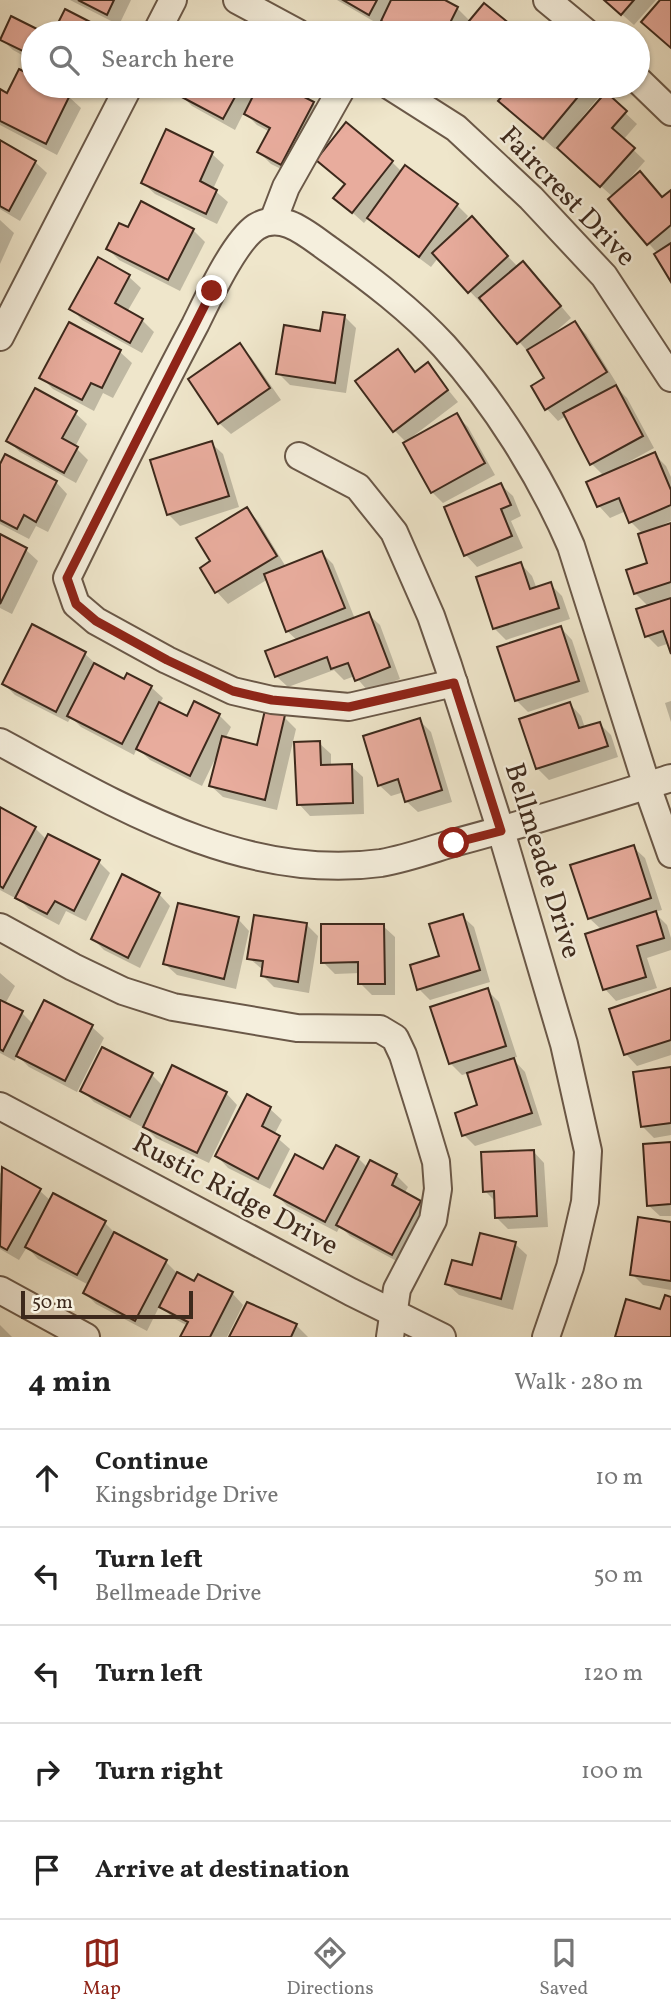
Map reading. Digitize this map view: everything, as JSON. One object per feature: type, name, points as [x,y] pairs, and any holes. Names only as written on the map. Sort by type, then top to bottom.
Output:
[{"type":"street","points":[[162,21],[173,0]]},
{"type":"street","points":[[237,0],[276,21]]},
{"type":"street","points":[[547,0],[572,21]]},
{"type":"street","points":[[650,92],[671,112]]},
{"type":"street","points":[[0,337],[123,98]]},
{"type":"street","points":[[273,221],[286,187],[336,98]]},
{"type":"street","name":"Faircrest Drive","points":[[409,98],[456,128],[531,198],[604,276],[671,378]]},
{"type":"street","points":[[454,683],[349,707],[272,700],[233,691],[167,660],[96,621],[76,604],[70,591],[67,578],[212,291],[250,232],[260,225],[273,221],[293,225],[401,305],[443,345],[484,395],[539,481],[571,546],[659,782],[671,854]]},
{"type":"street","name":"Bellmeade Drive","points":[[299,456],[358,487],[394,533],[431,616],[454,683],[564,1044],[588,1151],[585,1202],[570,1267],[546,1337]]},
{"type":"street","points":[[0,742],[113,803],[171,830],[228,850],[276,860],[325,865],[382,863],[501,831],[659,782]]},
{"type":"street","points":[[0,927],[73,967],[123,990],[173,1007],[297,1028],[380,1029],[395,1038],[403,1055],[436,1162],[438,1189],[433,1220],[397,1289],[392,1325]]},
{"type":"street","name":"Rustic Ridge Drive","points":[[0,1106],[392,1325],[442,1337]]},
{"type":"street","points":[[0,1290],[86,1337]]},
{"type":"building","points":[[78,0],[114,0],[107,15]]},
{"type":"building","points":[[343,0],[377,0],[369,15]]},
{"type":"building","points":[[391,0],[445,0],[458,7],[451,21],[381,21]]},
{"type":"building","points":[[604,0],[634,0],[621,15]]},
{"type":"building","points":[[660,0],[671,0],[671,48],[650,30],[650,21],[642,21]]},
{"type":"building","points":[[484,3],[506,21],[469,21]]},
{"type":"building","points":[[65,9],[88,21],[59,21]]},
{"type":"building","points":[[11,16],[21,21],[21,50],[0,40]]},
{"type":"building","points":[[19,69],[21,98],[69,98],[46,144],[0,121],[0,89],[7,93]]},
{"type":"building","points":[[184,98],[234,98],[223,119]]},
{"type":"building","points":[[252,98],[306,98],[314,102],[281,165],[257,152],[270,128],[244,114]]},
{"type":"building","points":[[501,98],[577,98],[543,139],[498,101]]},
{"type":"building","points":[[601,98],[613,98],[627,111],[612,128],[635,148],[600,187],[557,148]]},
{"type":"building","points":[[346,122],[393,161],[352,213],[333,198],[345,184],[316,160]]},
{"type":"building","points":[[166,129],[213,152],[200,181],[217,190],[206,214],[141,183]]},
{"type":"building","points":[[0,140],[36,161],[9,211],[0,206]]},
{"type":"building","points":[[405,165],[458,204],[419,257],[367,218]]},
{"type":"building","points":[[640,171],[662,197],[671,190],[671,225],[647,245],[608,199]]},
{"type":"building","points":[[141,201],[194,229],[168,280],[106,249],[119,223],[128,227]]},
{"type":"building","points":[[472,216],[508,256],[468,293],[432,253]]},
{"type":"building","points":[[671,243],[671,282],[654,254]]},
{"type":"building","points":[[98,257],[130,275],[115,303],[143,319],[130,343],[69,309]]},
{"type":"building","points":[[523,261],[561,306],[517,344],[479,298]]},
{"type":"building","points":[[323,312],[345,315],[335,383],[276,374],[284,325],[320,331]]},
{"type":"building","points":[[575,321],[607,372],[545,410],[531,386],[544,378],[527,350]]},
{"type":"building","points":[[69,322],[121,350],[102,388],[91,383],[82,400],[39,378]]},
{"type":"building","points":[[240,343],[270,388],[218,424],[188,379]]},
{"type":"building","points":[[398,349],[415,372],[428,362],[448,390],[393,432],[355,381]]},
{"type":"building","points":[[616,385],[643,436],[590,465],[563,413]]},
{"type":"building","points":[[35,388],[77,411],[62,438],[78,447],[64,473],[6,441]]},
{"type":"building","points":[[457,413],[485,463],[431,493],[403,443]]},
{"type":"building","points":[[212,441],[229,496],[167,515],[150,460]]},
{"type":"building","points":[[655,452],[671,490],[671,505],[629,523],[619,498],[597,507],[586,482]]},
{"type":"building","points":[[5,454],[57,481],[36,522],[24,515],[17,529],[0,520],[0,464]]},
{"type":"building","points":[[501,483],[511,505],[501,509],[512,536],[464,556],[444,507]]},
{"type":"building","points":[[247,507],[277,556],[215,593],[200,568],[210,561],[196,538]]},
{"type":"building","points":[[671,523],[671,582],[634,594],[626,570],[647,563],[638,534]]},
{"type":"building","points":[[0,534],[27,548],[0,604]]},
{"type":"building","points":[[322,551],[345,608],[286,632],[264,574]]},
{"type":"building","points":[[521,562],[530,589],[551,582],[559,608],[493,629],[476,577]]},
{"type":"building","points":[[671,598],[671,654],[663,631],[645,637],[636,609]]},
{"type":"building","points":[[369,612],[390,667],[355,681],[348,663],[331,669],[327,657],[275,677],[265,651]]},
{"type":"building","points":[[32,624],[86,652],[56,712],[2,684]]},
{"type":"building","points":[[561,626],[579,681],[515,701],[497,647]]},
{"type":"building","points":[[94,663],[124,679],[127,673],[152,686],[122,744],[67,716]]},
{"type":"building","points":[[194,701],[220,714],[190,776],[136,749],[159,702],[187,716]]},
{"type":"building","points":[[570,702],[579,728],[600,722],[608,746],[536,769],[519,719]]},
{"type":"building","points":[[265,710],[285,715],[265,800],[209,786],[222,736],[257,745]]},
{"type":"building","points":[[420,718],[442,790],[405,802],[398,779],[378,786],[363,736]]},
{"type":"building","points":[[320,741],[321,765],[352,764],[353,803],[297,805],[294,742]]},
{"type":"building","points":[[0,807],[36,827],[3,888],[0,886]]},
{"type":"building","points":[[48,834],[100,860],[74,911],[55,901],[47,914],[15,898]]},
{"type":"building","points":[[634,845],[651,898],[588,919],[570,865]]},
{"type":"building","points":[[122,874],[160,893],[128,958],[91,939]]},
{"type":"building","points":[[178,903],[239,917],[224,979],[163,964]]},
{"type":"building","points":[[656,911],[664,938],[637,946],[646,977],[603,990],[585,934]]},
{"type":"building","points":[[463,914],[480,970],[417,990],[410,965],[439,956],[429,924]]},
{"type":"building","points":[[254,915],[307,923],[298,982],[261,976],[263,961],[247,959]]},
{"type":"building","points":[[321,924],[384,924],[385,984],[358,984],[358,962],[321,963]]},
{"type":"building","points":[[488,988],[506,1046],[449,1064],[430,1007]]},
{"type":"building","points":[[671,988],[671,1040],[624,1055],[609,1009]]},
{"type":"building","points":[[0,1000],[23,1011],[3,1051],[0,1049]]},
{"type":"building","points":[[44,1000],[93,1025],[65,1081],[16,1056]]},
{"type":"building","points":[[102,1047],[153,1073],[130,1117],[80,1091]]},
{"type":"building","points":[[514,1058],[532,1113],[462,1136],[455,1113],[477,1105],[467,1073]]},
{"type":"building","points":[[172,1065],[227,1092],[197,1153],[143,1127]]},
{"type":"building","points":[[671,1067],[671,1123],[641,1127],[633,1072]]},
{"type":"building","points":[[247,1094],[271,1107],[262,1126],[280,1136],[258,1179],[215,1156]]},
{"type":"building","points":[[671,1142],[671,1204],[647,1206],[643,1144]]},
{"type":"building","points":[[336,1145],[359,1157],[325,1222],[274,1195],[295,1154],[323,1169]]},
{"type":"building","points":[[534,1150],[537,1216],[495,1218],[494,1191],[483,1192],[481,1152]]},
{"type":"building","points":[[370,1160],[397,1174],[392,1185],[421,1201],[392,1255],[336,1225]]},
{"type":"building","points":[[2,1167],[41,1189],[7,1250],[0,1246]]},
{"type":"building","points":[[53,1193],[106,1221],[77,1275],[25,1247]]},
{"type":"building","points":[[638,1217],[671,1222],[671,1281],[630,1275]]},
{"type":"building","points":[[114,1232],[167,1260],[135,1321],[83,1293]]},
{"type":"building","points":[[480,1233],[516,1242],[501,1299],[445,1284],[452,1260],[472,1265]]},
{"type":"building","points":[[177,1272],[194,1281],[198,1274],[233,1292],[210,1337],[180,1337],[188,1322],[159,1307]]},
{"type":"building","points":[[665,1295],[671,1297],[671,1337],[615,1337],[626,1299],[660,1309]]},
{"type":"building","points":[[247,1302],[297,1324],[291,1337],[229,1337]]},
{"type":"route","points":[[212,291],[67,578],[70,591],[76,604],[96,621],[167,660],[233,691],[272,700],[349,707],[454,683],[501,831],[454,843]]}]
